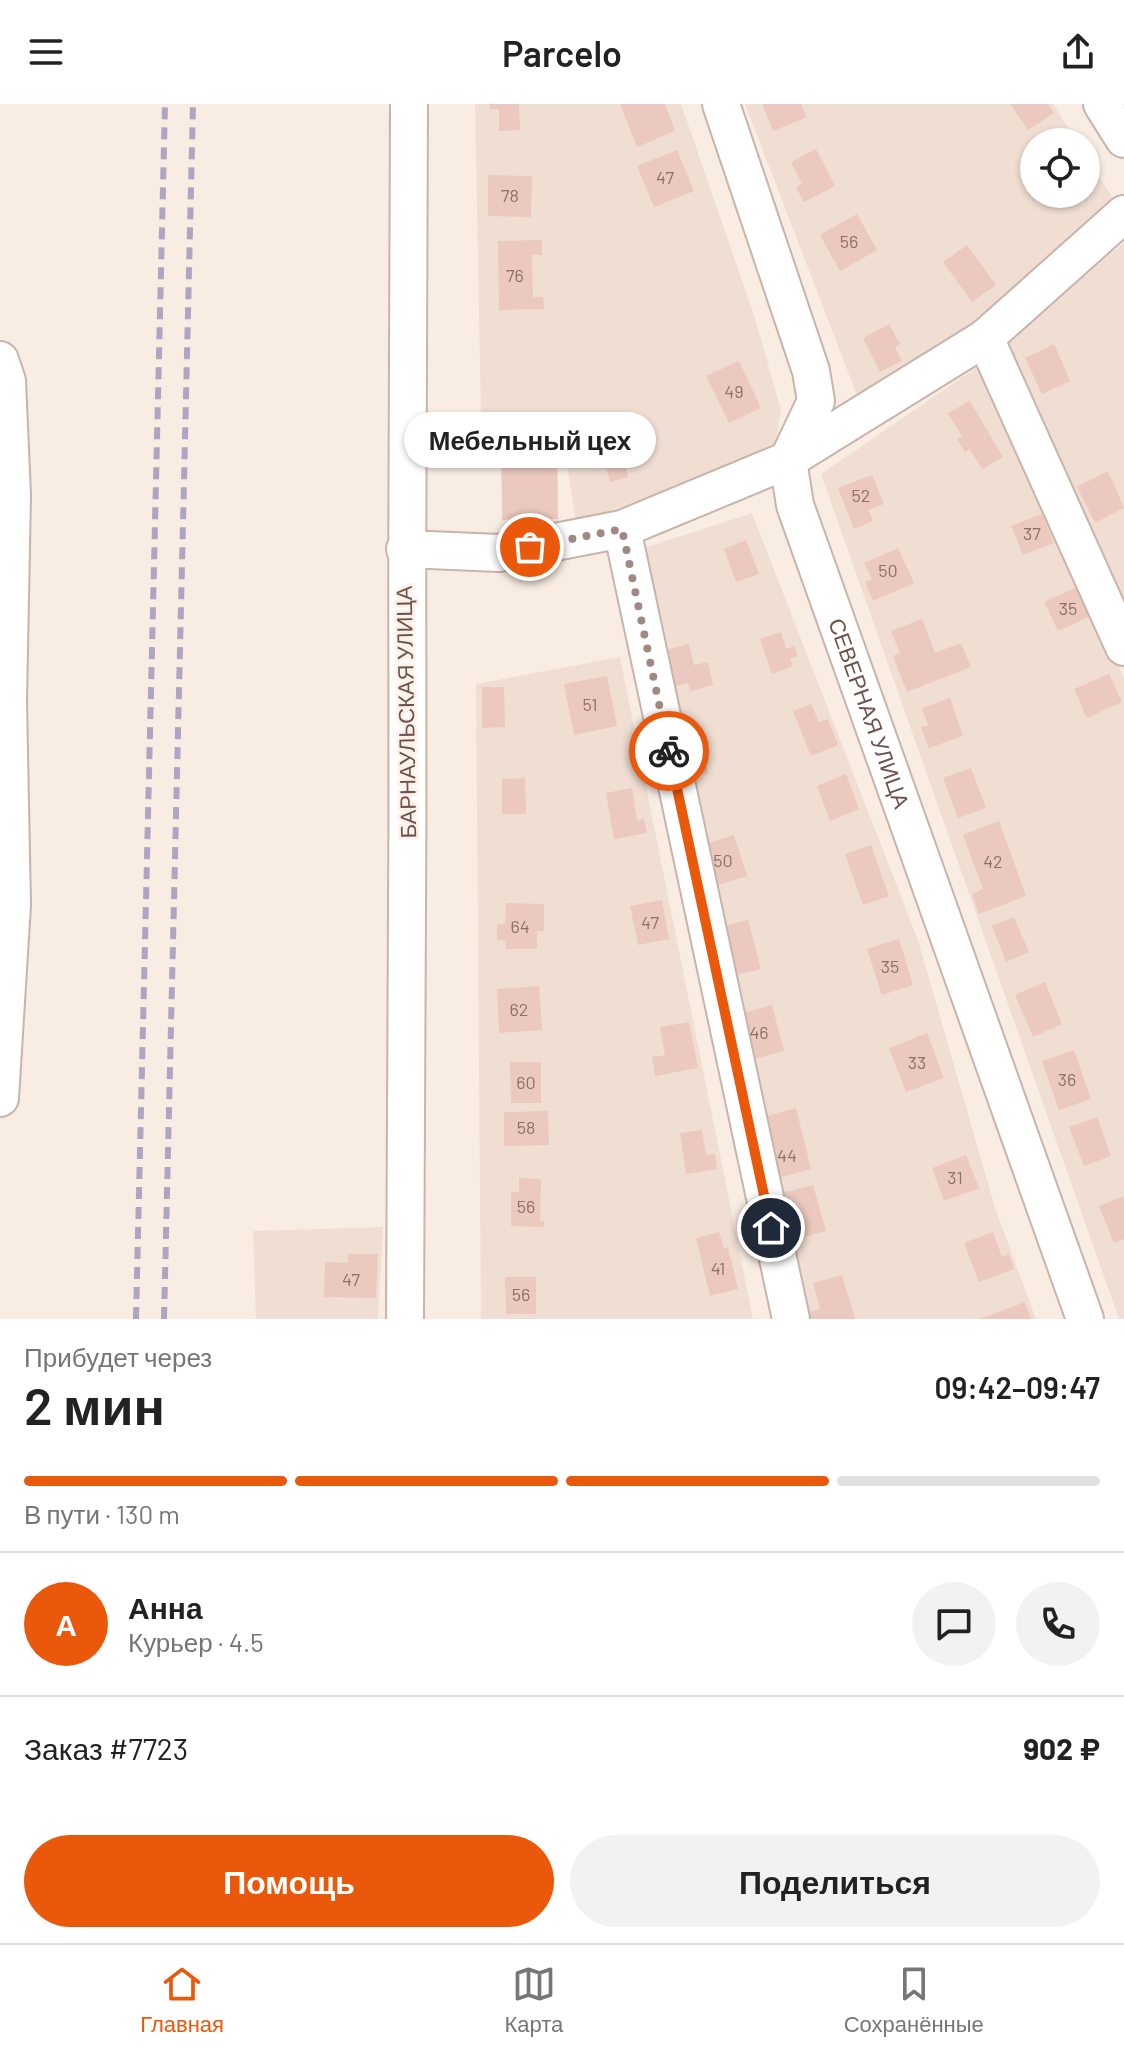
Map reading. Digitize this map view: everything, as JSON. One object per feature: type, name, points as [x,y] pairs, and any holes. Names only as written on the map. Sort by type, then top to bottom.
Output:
[{"type":"street","name":"БАРНАУЛЬСКАЯ УЛИЦА","points":[[405,1319],[409,999],[405,549],[409,104]]},
{"type":"street","points":[[721,104],[811,371],[816,401],[788,460]]},
{"type":"street","points":[[1102,104],[1124,139]]},
{"type":"street","points":[[405,549],[499,553],[622,529],[788,460],[985,338],[1124,214]]},
{"type":"street","points":[[985,338],[1124,647]]},
{"type":"street","points":[[0,360],[7,381],[12,495],[8,701],[12,905],[0,1098]]},
{"type":"street","name":"СЕВЕРНАЯ УЛИЦА","points":[[788,460],[795,505],[1085,1319]]},
{"type":"street","points":[[622,529],[791,1319]]},
{"type":"shaded area","points":[[475,104],[681,104],[755,318],[781,410],[773,457],[576,522],[560,420],[481,417]]},
{"type":"shaded area","points":[[745,104],[1053,104],[1068,128],[1020,128],[1020,208],[1100,208],[1100,178],[1116,203],[976,328],[858,398]]},
{"type":"shaded area","points":[[1124,243],[1124,611],[1006,337]]},
{"type":"shaded area","points":[[983,363],[1124,678],[1124,1319],[1119,1319],[821,474]]},
{"type":"shaded area","points":[[752,513],[918,940],[995,1208],[1036,1319],[799,1319],[629,553]]},
{"type":"shaded area","points":[[620,657],[753,1319],[481,1319],[476,684]]},
{"type":"shaded area","points":[[383,1227],[378,1319],[256,1319],[253,1231]]},
{"type":"building","points":[[490,104],[519,104],[520,130],[499,131],[499,109],[490,109]]},
{"type":"building","points":[[620,104],[665,104],[675,131],[637,147]]},
{"type":"building","points":[[762,104],[801,104],[807,117],[773,131]]},
{"type":"building","points":[[1010,104],[1048,104],[1054,113],[1027,128]]},
{"type":"building","points":[[816,149],[835,186],[804,202],[796,187],[802,184],[791,162]]},
{"type":"building","points":[[677,150],[694,191],[654,207],[637,166]]},
{"type":"building","points":[[488,175],[532,176],[531,217],[488,216]]},
{"type":"building","points":[[857,214],[877,250],[840,271],[820,235]]},
{"type":"building","points":[[542,240],[542,255],[532,255],[533,297],[543,297],[544,309],[499,310],[498,241]]},
{"type":"building","points":[[967,245],[996,285],[972,302],[943,262]]},
{"type":"building","points":[[889,324],[900,344],[895,347],[902,361],[880,372],[863,338]]},
{"type":"building","points":[[1054,344],[1070,381],[1042,394],[1025,358]]},
{"type":"building","points":[[739,361],[761,408],[729,423],[706,376]]},
{"type":"building","points":[[970,401],[1003,457],[982,469],[970,449],[965,452],[957,439],[962,436],[948,413]]},
{"type":"building","points":[[557,422],[558,519],[502,520],[501,423]]},
{"type":"building","points":[[631,427],[641,464],[626,468],[628,477],[610,482],[598,435]]},
{"type":"building","points":[[1108,471],[1124,508],[1095,523],[1077,487]]},
{"type":"building","points":[[872,475],[884,504],[868,510],[873,521],[854,529],[838,488]]},
{"type":"building","points":[[1042,514],[1054,543],[1023,555],[1011,526]]},
{"type":"building","points":[[746,540],[759,574],[736,582],[724,549]]},
{"type":"building","points":[[898,548],[914,583],[873,601],[865,582],[872,579],[864,563]]},
{"type":"building","points":[[1077,587],[1091,616],[1058,631],[1044,602]]},
{"type":"building","points":[[922,619],[935,653],[961,643],[971,667],[907,692],[893,656],[900,653],[891,631]]},
{"type":"building","points":[[781,632],[786,649],[794,646],[798,656],[790,659],[793,666],[772,674],[760,639]]},
{"type":"building","points":[[689,644],[694,665],[708,662],[713,685],[690,691],[688,683],[663,689],[654,653]]},
{"type":"building","points":[[1109,674],[1122,702],[1087,718],[1074,689]]},
{"type":"building","points":[[607,676],[617,726],[574,735],[564,684]]},
{"type":"building","points":[[482,687],[504,687],[505,727],[482,728]]},
{"type":"building","points":[[950,698],[963,736],[929,748],[921,727],[928,725],[922,708]]},
{"type":"building","points":[[811,704],[819,722],[828,719],[838,745],[811,756],[793,711]]},
{"type":"building","points":[[700,726],[708,773],[681,778],[673,731]]},
{"type":"building","points":[[971,768],[986,808],[958,818],[943,778]]},
{"type":"building","points":[[846,774],[859,809],[830,821],[817,786]]},
{"type":"building","points":[[525,778],[526,814],[502,814],[502,779]]},
{"type":"building","points":[[632,788],[637,820],[644,819],[647,833],[614,839],[606,793]]},
{"type":"building","points":[[999,821],[1026,896],[979,914],[972,894],[983,889],[963,835]]},
{"type":"building","points":[[734,835],[747,876],[712,887],[699,846]]},
{"type":"building","points":[[871,845],[889,896],[863,905],[845,854]]},
{"type":"building","points":[[662,900],[669,939],[638,945],[630,906]]},
{"type":"building","points":[[506,903],[544,904],[544,931],[537,931],[537,949],[506,949],[506,941],[497,940],[497,924],[505,924]]},
{"type":"building","points":[[1014,917],[1029,952],[1006,962],[992,926]]},
{"type":"building","points":[[748,920],[761,969],[732,976],[720,927]]},
{"type":"building","points":[[899,939],[913,985],[882,995],[867,949]]},
{"type":"building","points":[[1045,982],[1062,1024],[1033,1037],[1015,995]]},
{"type":"building","points":[[539,986],[542,1030],[499,1033],[497,989]]},
{"type":"building","points":[[772,1005],[784,1051],[747,1061],[735,1015]]},
{"type":"building","points":[[689,1022],[698,1068],[655,1076],[652,1057],[665,1055],[660,1027]]},
{"type":"building","points":[[927,1033],[944,1078],[906,1092],[889,1048]]},
{"type":"building","points":[[1074,1050],[1091,1099],[1059,1110],[1042,1061]]},
{"type":"building","points":[[510,1062],[541,1062],[541,1103],[511,1103]]},
{"type":"building","points":[[796,1108],[811,1169],[771,1180],[762,1143],[773,1141],[766,1116]]},
{"type":"building","points":[[548,1111],[549,1145],[504,1146],[504,1112]]},
{"type":"building","points":[[1097,1117],[1111,1156],[1084,1166],[1069,1127]]},
{"type":"building","points":[[702,1130],[706,1155],[715,1154],[717,1169],[686,1174],[680,1133]]},
{"type":"building","points":[[966,1155],[979,1188],[944,1201],[932,1168]]},
{"type":"building","points":[[519,1178],[541,1179],[540,1221],[544,1221],[544,1227],[511,1226],[511,1192],[519,1192]]},
{"type":"building","points":[[813,1185],[826,1231],[795,1239],[782,1193]]},
{"type":"building","points":[[1124,1196],[1124,1239],[1114,1243],[1099,1206]]},
{"type":"building","points":[[719,1232],[724,1249],[728,1247],[738,1289],[710,1296],[696,1238]]},
{"type":"building","points":[[993,1232],[1002,1257],[1009,1254],[1014,1269],[979,1282],[964,1243]]},
{"type":"building","points":[[348,1254],[378,1254],[376,1298],[324,1297],[325,1262],[348,1263]]},
{"type":"building","points":[[842,1275],[855,1319],[805,1319],[804,1313],[820,1309],[813,1283]]},
{"type":"building","points":[[505,1277],[536,1277],[536,1314],[506,1314]]},
{"type":"building","points":[[1025,1302],[1031,1319],[980,1319]]},
{"type":"railway","points":[[136,1319],[165,104]]},
{"type":"railway","points":[[164,1319],[193,104]]},
{"type":"way so far","points":[[530,547],[622,529],[669,751]]},
{"type":"place","name":"Мебельный цех","points":[[530,547]]},
{"type":"route","points":[[669,751],[771,1228]]}]
